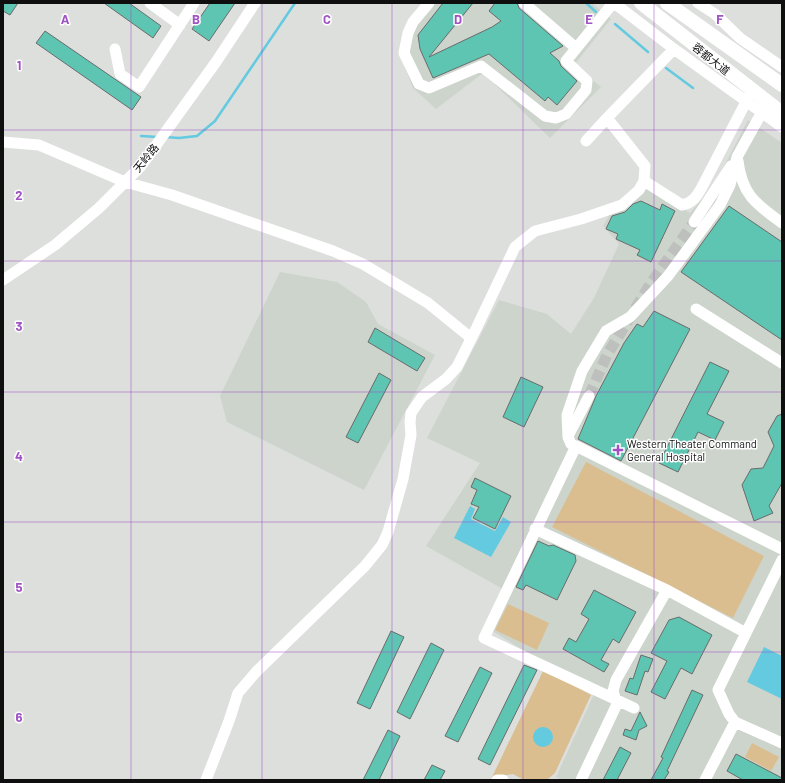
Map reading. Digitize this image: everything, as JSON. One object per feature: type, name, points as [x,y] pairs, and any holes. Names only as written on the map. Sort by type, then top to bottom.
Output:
[{"type":"main road","name":"蓉都大道","points":[[641,3],[749,96],[764,107],[782,113]]},
{"type":"main road","name":"蓉都大道","points":[[667,3],[782,85]]},
{"type":"street","points":[[150,3],[180,25]]},
{"type":"street","points":[[115,48],[120,74],[139,87],[194,3]]},
{"type":"street","name":"天岭路","points":[[3,280],[55,245],[99,208],[141,166],[216,62],[255,3]]},
{"type":"street","points":[[429,3],[413,22],[408,33],[404,53],[419,84],[429,88],[481,66],[545,116],[556,118],[566,114],[586,90],[587,81],[566,61],[614,3],[674,49],[749,96],[695,199],[688,204],[682,204],[644,181]]},
{"type":"street","points":[[524,3],[576,48]]},
{"type":"street","points":[[698,3],[715,14],[740,38],[781,65],[768,75]]},
{"type":"street","points":[[586,141],[674,49]]},
{"type":"street","points":[[694,222],[737,157],[764,107],[782,126]]},
{"type":"street","points":[[206,780],[229,721],[238,693],[256,672],[365,566],[382,545],[388,532],[403,479],[411,435],[411,413],[422,397],[446,379],[457,366],[515,247],[535,231],[581,219],[622,205],[639,190],[644,181],[645,166],[607,118]]},
{"type":"street","points":[[3,142],[39,145],[125,182],[179,198],[363,264],[428,303],[471,338]]},
{"type":"street","points":[[737,157],[739,175],[746,191],[756,204],[782,223]]},
{"type":"street","points":[[737,157],[730,185],[720,205],[668,276],[630,317],[606,331],[582,371],[573,394],[567,415],[568,437],[571,444],[782,549]]},
{"type":"street","points":[[696,309],[782,362]]},
{"type":"street","points":[[568,437],[589,396]]},
{"type":"street","points":[[576,446],[484,638],[634,708]]},
{"type":"street","points":[[535,529],[667,590],[746,633]]},
{"type":"street","points":[[782,560],[718,690],[729,714],[735,722],[782,743]]},
{"type":"street","points":[[581,780],[617,704],[613,691],[616,680],[667,590]]},
{"type":"street","points":[[705,780],[735,722]]},
{"type":"street","points":[[497,780],[503,780]]},
{"type":"shaded area","points":[[424,3],[592,3],[611,19],[574,65],[601,87],[550,138],[483,73],[436,109],[413,88],[399,52],[407,23]]},
{"type":"shaded area","name":"Western Theater Command General Hospital","points":[[748,120],[782,143],[782,780],[561,780],[556,777],[594,694],[486,627],[503,589],[426,546],[480,463],[427,438],[499,300],[547,314],[571,334],[594,298],[619,244],[603,226],[611,212],[646,187],[690,213],[715,184]]},
{"type":"shaded area","points":[[280,272],[337,282],[366,302],[378,324],[435,355],[364,490],[227,422],[220,396]]},
{"type":"shaded area","points":[[586,462],[764,556],[733,618],[552,527]]},
{"type":"shaded area","points":[[508,604],[549,623],[537,650],[495,630]]},
{"type":"shaded area","points":[[544,669],[591,695],[555,773],[547,780],[524,780],[513,774],[492,777]]},
{"type":"shaded area","points":[[752,743],[779,757],[771,771],[745,757]]},
{"type":"water","points":[[470,506],[475,509],[471,519],[495,531],[503,517],[511,522],[491,557],[454,538]]},
{"type":"water","points":[[764,647],[782,656],[782,699],[747,682]]},
{"type":"water","points":[[543,727],[550,730],[553,737],[550,744],[543,747],[536,744],[533,737],[536,730]]},
{"type":"building","points":[[3,3],[18,3],[10,15],[3,11]]},
{"type":"building","points":[[104,3],[129,3],[161,26],[153,38]]},
{"type":"building","points":[[210,3],[235,3],[209,41],[192,29]]},
{"type":"building","points":[[443,3],[473,3],[429,57],[492,27],[501,21],[489,11],[495,3],[517,3],[519,8],[563,46],[550,53],[577,81],[557,105],[548,97],[545,101],[489,54],[433,78],[420,49],[418,35]]},
{"type":"building","points":[[45,31],[141,97],[132,110],[36,43]]},
{"type":"building","points":[[641,201],[660,210],[662,204],[675,211],[651,262],[637,255],[640,250],[616,239],[618,234],[606,229],[612,216],[625,212],[633,204]]},
{"type":"building","points":[[729,206],[782,242],[782,340],[681,272]]},
{"type":"building","points":[[654,311],[690,329],[621,461],[578,439],[596,396],[624,343],[637,324],[643,327]]},
{"type":"building","points":[[375,328],[425,358],[417,371],[368,342]]},
{"type":"building","points":[[710,362],[729,371],[707,414],[724,422],[715,440],[698,432],[678,472],[659,463]]},
{"type":"building","points":[[379,373],[391,380],[358,443],[346,437]]},
{"type":"building","points":[[521,377],[543,387],[524,427],[503,417]]},
{"type":"building","points":[[782,414],[782,483],[769,506],[773,513],[754,521],[742,485],[751,469],[763,468],[774,446],[768,432],[777,416]]},
{"type":"building","points":[[475,478],[511,496],[495,529],[473,518],[479,507],[471,504],[477,490],[471,487]]},
{"type":"building","points":[[538,541],[549,546],[553,545],[575,555],[576,561],[557,600],[526,585],[523,590],[516,587]]},
{"type":"building","points":[[594,590],[636,612],[619,643],[613,639],[601,660],[609,664],[604,672],[563,649],[569,638],[576,642],[589,619],[581,614]]},
{"type":"building","points":[[679,617],[712,635],[692,674],[681,668],[665,699],[651,692],[667,661],[651,653],[669,620]]},
{"type":"building","points":[[391,631],[404,637],[370,709],[357,703]]},
{"type":"building","points":[[431,643],[444,650],[410,719],[397,712]]},
{"type":"building","points":[[641,655],[653,659],[648,672],[645,671],[637,695],[625,691],[630,678],[633,679]]},
{"type":"building","points":[[524,665],[537,670],[490,765],[478,759]]},
{"type":"building","points":[[480,667],[492,673],[458,742],[445,736]]},
{"type":"building","points":[[692,690],[703,695],[667,771],[669,772],[664,780],[651,780],[663,758],[661,757]]},
{"type":"building","points":[[640,712],[647,726],[639,730],[636,740],[623,735],[625,729],[631,731]]},
{"type":"building","points":[[388,730],[400,736],[379,780],[363,780]]},
{"type":"building","points":[[620,747],[631,753],[617,780],[603,780]]},
{"type":"building","points":[[736,754],[782,778],[782,780],[743,780],[727,771]]},
{"type":"building","points":[[432,765],[445,771],[440,780],[424,780]]},
{"type":"waterway","points":[[165,137],[179,138],[197,136],[215,121],[295,3]]},
{"type":"waterway","points":[[586,3],[596,12]]},
{"type":"waterway","points":[[615,24],[648,52]]},
{"type":"waterway","points":[[666,68],[693,88]]},
{"type":"waterway","points":[[141,136],[158,137]]},
{"type":"tunnel","points":[[589,396],[607,355],[649,286],[694,222]]},
{"type":"place","name":"Western Theater Command General Hospital","points":[[618,450]]}]
